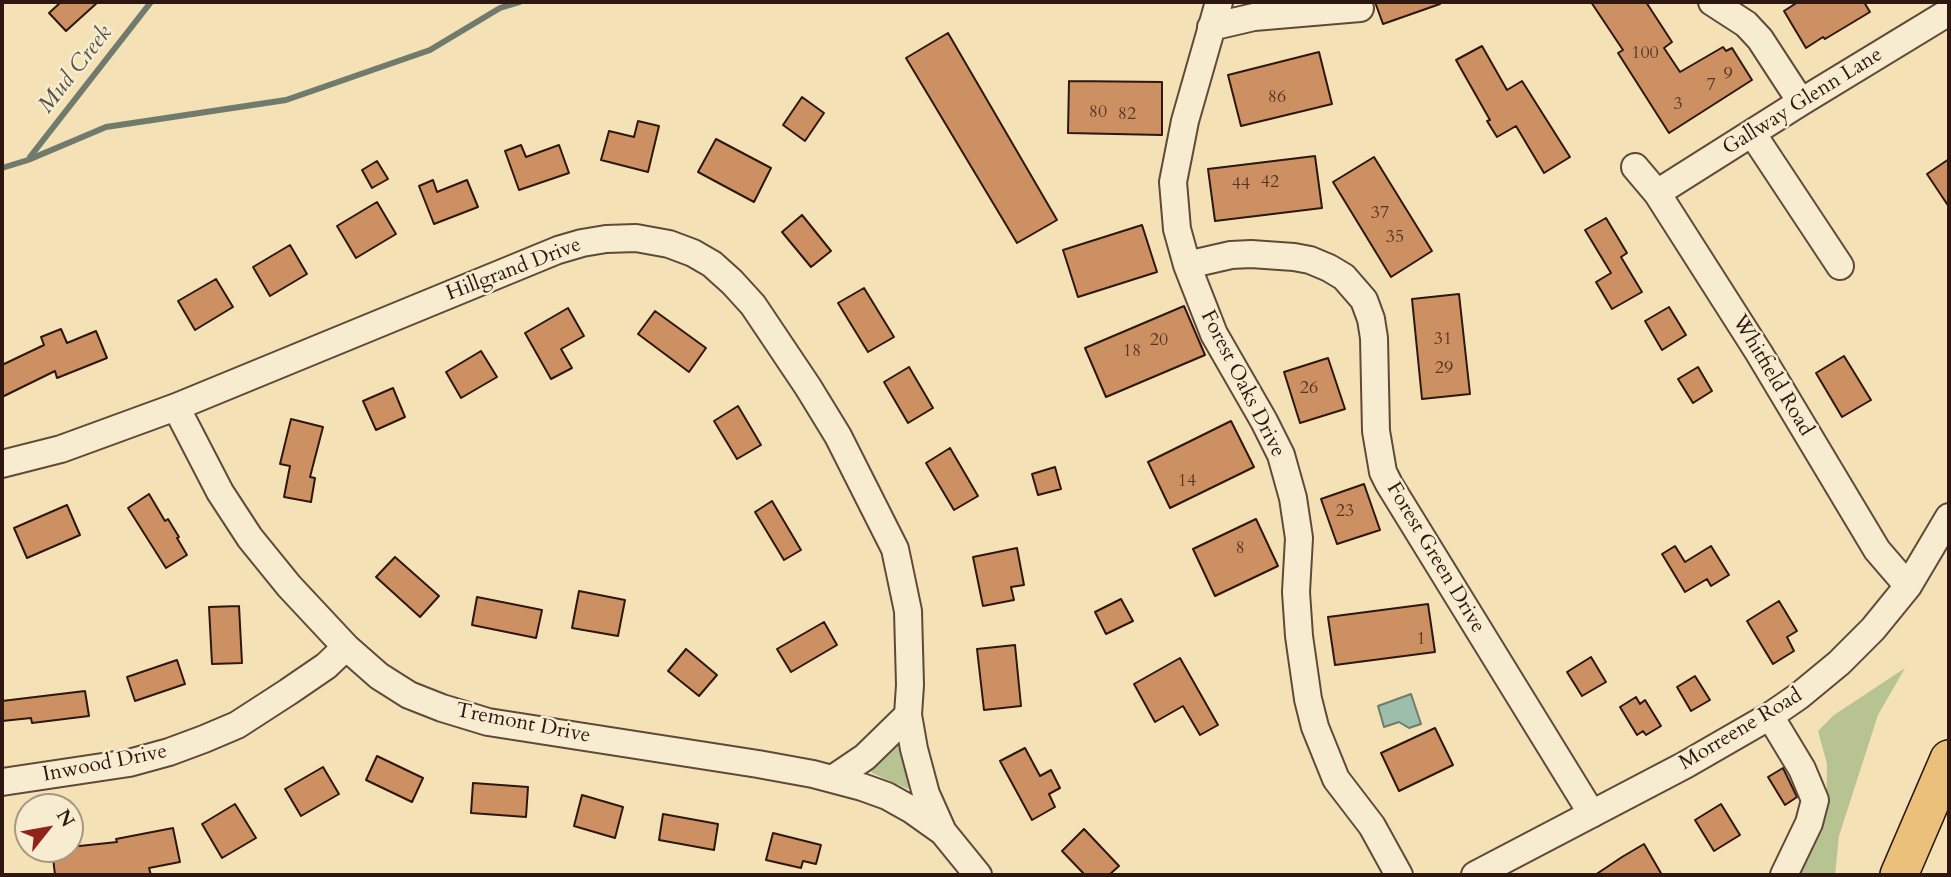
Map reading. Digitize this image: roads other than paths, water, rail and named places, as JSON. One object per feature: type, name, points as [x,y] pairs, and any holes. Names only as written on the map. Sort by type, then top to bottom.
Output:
[{"type":"highway","points":[[1899,875],[1949,759]]},
{"type":"street","points":[[1712,2],[1746,24],[1760,38],[1801,102]]},
{"type":"street","points":[[1215,14],[1254,17],[1360,8]]},
{"type":"street","name":"Gallway Glenn Lane","points":[[1657,193],[1949,12]]},
{"type":"street","name":"Forest Oaks Drive","points":[[1215,14],[1185,121],[1173,182],[1177,229],[1187,265],[1213,334],[1264,421],[1281,455],[1290,487],[1299,538],[1296,592],[1298,636],[1315,727],[1336,779],[1372,825],[1399,875]]},
{"type":"street","points":[[1752,133],[1840,266]]},
{"type":"street","name":"Whitfield Road","points":[[1635,167],[1657,193],[1759,353],[1877,550],[1908,586]]},
{"type":"street","name":"Hillgrand Drive","points":[[2,464],[61,449],[176,407],[570,247],[606,239],[636,238],[669,244],[693,253],[712,264],[753,305],[832,426],[895,549],[908,611],[908,715],[926,793],[943,831]]},
{"type":"street","name":"Forest Green Drive","points":[[1187,265],[1251,254],[1294,257],[1329,268],[1344,277],[1364,300],[1374,338],[1376,431],[1383,472],[1388,484],[1592,814]]},
{"type":"street","name":"Tremont Drive","points":[[176,407],[220,492],[250,538],[289,586],[346,647],[379,676],[409,695],[488,722],[834,778],[887,796],[912,810],[943,831],[978,875]]},
{"type":"street","name":"Morreene Road","points":[[1475,875],[1685,765],[1799,696],[1839,663],[1873,629],[1908,586],[1949,517]]},
{"type":"street","name":"Inwood Drive","points":[[2,782],[129,763],[204,739],[237,725],[288,692],[326,666],[346,647]]},
{"type":"street","points":[[834,778],[865,757],[908,715]]},
{"type":"street","points":[[1770,716],[1802,769],[1815,800],[1809,822],[1784,875]]},
{"type":"waterway","name":"Mud Creek","points":[[30,157],[151,2]]},
{"type":"waterway","points":[[2,168],[106,127],[286,100],[430,50],[500,8],[520,2]]}]
